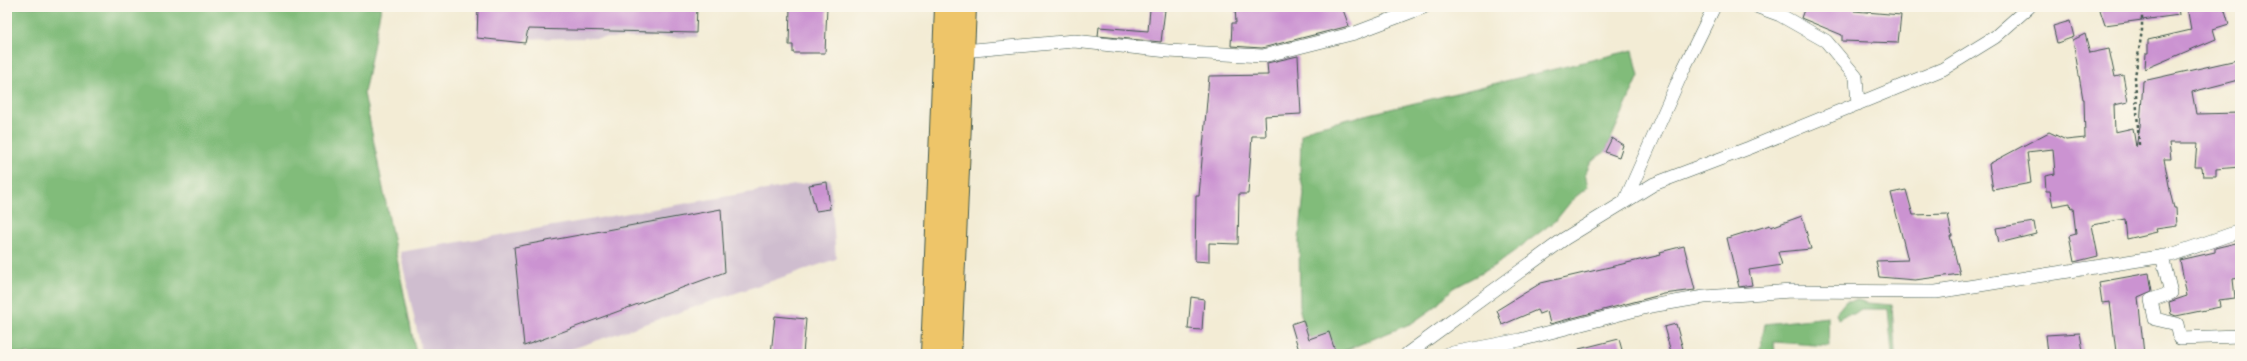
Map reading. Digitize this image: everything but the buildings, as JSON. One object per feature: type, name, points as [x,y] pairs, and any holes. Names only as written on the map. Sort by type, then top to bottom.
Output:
[{"type":"highway","points":[[932,354],[946,7]]},
{"type":"highway","points":[[950,354],[965,7]]},
{"type":"street","points":[[963,51],[1074,40],[1168,51],[1263,56],[1355,33],[1424,7]]},
{"type":"street","points":[[1625,201],[1714,7]]},
{"type":"street","points":[[1758,7],[1780,16],[1826,40],[1856,77],[1858,104]]},
{"type":"street","points":[[1407,354],[1564,239],[1654,184],[1943,69],[1995,37],[2029,7]]},
{"type":"street","points":[[1447,354],[1520,340],[1651,306],[1704,297],[1791,291],[1936,292],[2171,255],[2240,230]]},
{"type":"street","points":[[2162,256],[2171,293],[2152,300],[2155,319],[2177,324],[2180,338],[2240,336]]},
{"type":"path","points":[[2139,145],[2135,77],[2142,30],[2142,7]]},
{"type":"shaded area","points":[[483,7],[698,7],[698,37],[486,39]]},
{"type":"shaded area","points":[[830,179],[836,259],[557,354],[422,354],[400,252]]},
{"type":"green space","points":[[7,7],[381,7],[364,93],[416,354],[7,354]]},
{"type":"green space","points":[[1633,50],[1639,76],[1605,152],[1591,161],[1585,174],[1588,187],[1573,199],[1556,220],[1491,268],[1453,288],[1435,307],[1412,323],[1336,354],[1307,335],[1300,311],[1299,240],[1304,193],[1300,175],[1301,135],[1312,128]]},
{"type":"green space","points":[[1858,300],[1867,303],[1892,305],[1895,354],[1892,354],[1888,309],[1861,309],[1854,314],[1845,315],[1838,319],[1836,313],[1846,301]]},
{"type":"green space","points":[[1828,317],[1829,346],[1774,342],[1775,354],[1759,354],[1765,324]]}]
